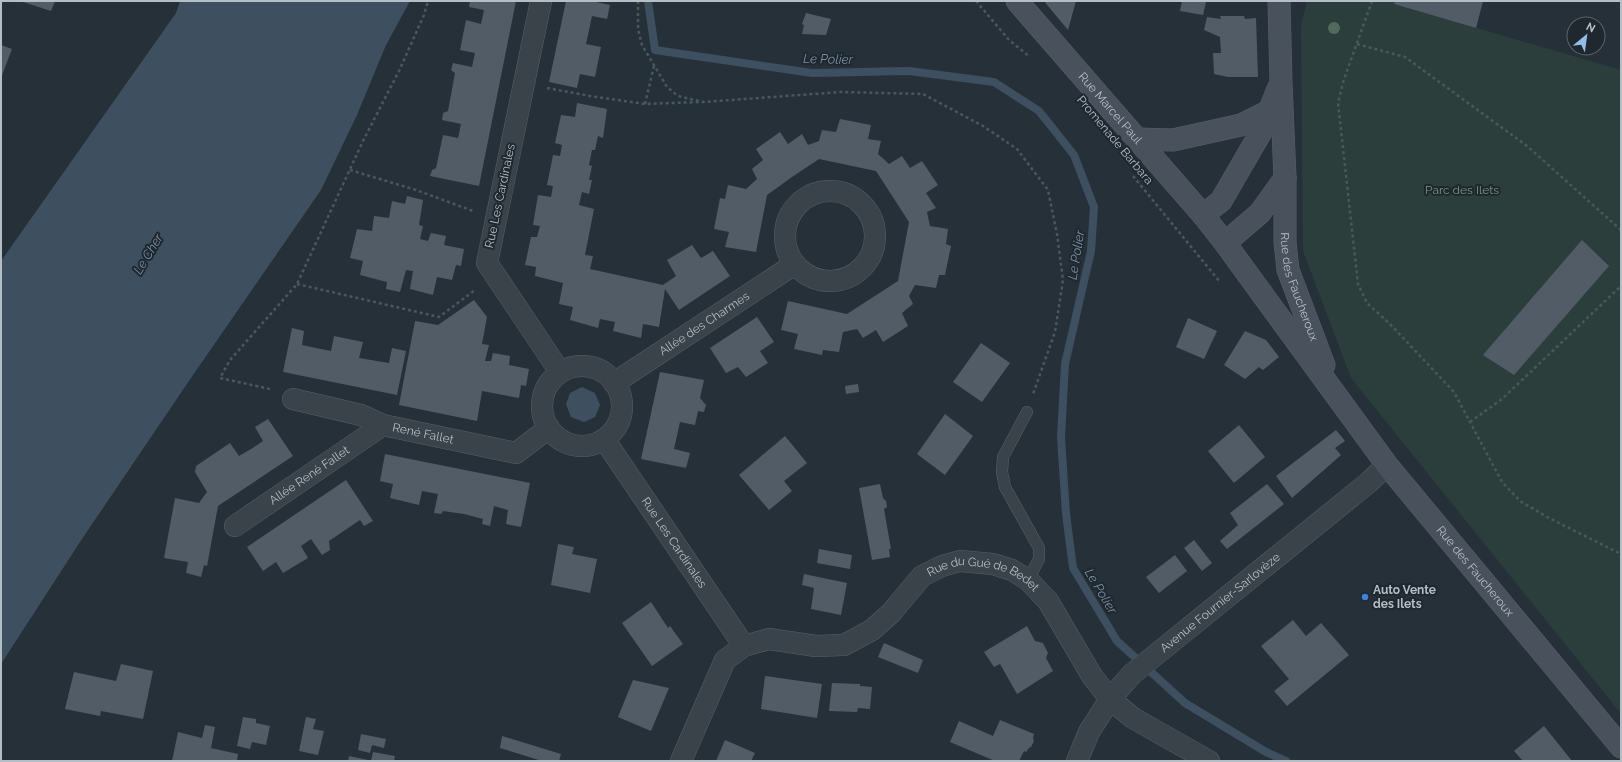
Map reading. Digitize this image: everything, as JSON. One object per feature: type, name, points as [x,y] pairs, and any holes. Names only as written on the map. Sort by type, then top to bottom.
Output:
[{"type":"street","name":"Rue Les Cardinales","points":[[541,1],[487,263],[560,372]]},
{"type":"street","name":"Rue Marcel Paul","points":[[1017,1],[1203,215]]},
{"type":"street","name":"Rue des Faucheroux","points":[[1279,1],[1285,178],[1285,242],[1288,270],[1334,391]]},
{"type":"street","name":"Rue des Faucheroux","points":[[1281,82],[1261,132],[1221,201],[1203,215],[1387,465],[1621,747]]},
{"type":"street","points":[[1138,139],[1173,140],[1241,125],[1269,111]]},
{"type":"street","points":[[1225,243],[1260,213],[1285,178]]},
{"type":"street","points":[[832,190],[846,193],[859,200],[869,211],[875,225],[876,241],[872,255],[863,268],[851,277],[836,281],[821,280],[806,274],[795,264],[788,252],[784,237],[786,222],[793,209],[804,199],[817,192],[832,190]]},
{"type":"street","name":"Allée des Charmes","points":[[614,383],[795,264]]},
{"type":"street","points":[[583,366],[595,368],[606,374],[614,383],[620,394],[622,407],[614,431],[604,439],[593,445],[581,446],[568,444],[557,437],[549,428],[543,417],[542,404],[544,392],[550,381],[560,372],[571,367],[583,366]]},
{"type":"street","name":"René Fallet","points":[[293,399],[361,415],[383,425],[516,452],[549,428]]},
{"type":"street","name":"Allée René Fallet","points":[[235,526],[383,425]]},
{"type":"street","name":"Rue Les Cardinales","points":[[604,439],[744,646]]},
{"type":"street","name":"Avenue Fournier-Sarlovèze","points":[[1077,761],[1089,732],[1110,699],[1132,674],[1368,483],[1387,465]]},
{"type":"street","name":"Rue du Gué de Bedet","points":[[681,761],[725,660],[744,646],[769,639],[816,646],[844,645],[872,630],[891,613],[922,576],[942,566],[960,561],[993,564],[1012,570],[1028,580],[1048,602],[1092,676],[1110,699],[1133,718],[1209,761]]},
{"type":"lane","points":[[1027,412],[1003,457],[1002,472],[1004,487],[1039,548],[1039,559],[1028,580]]},
{"type":"path","points":[[293,399],[280,392],[220,378],[230,360],[297,284],[363,141],[399,71],[424,15],[428,1]]},
{"type":"path","points":[[638,1],[638,29],[642,45],[667,87],[678,96],[703,102]]},
{"type":"path","points":[[976,1],[1009,40],[1035,61]]},
{"type":"path","points":[[1372,1],[1344,79],[1338,103],[1358,284],[1367,303],[1390,324],[1454,392],[1502,482],[1520,501],[1549,518],[1621,553]]},
{"type":"path","points":[[1357,44],[1404,57],[1527,146],[1621,230]]},
{"type":"path","points":[[645,104],[654,66]]},
{"type":"path","points":[[524,83],[590,96],[645,104],[703,102],[841,92],[923,94],[983,126],[1017,149],[1048,190],[1057,234],[1063,280],[1055,332],[1027,412]]},
{"type":"path","points":[[350,170],[416,190],[496,219]]},
{"type":"path","name":"Promenade Barbara","points":[[1132,174],[1222,285]]},
{"type":"path","points":[[297,284],[439,317],[495,276]]},
{"type":"path","points":[[1470,422],[1502,400],[1621,286]]},
{"type":"green space","name":"Parc des Ilets","points":[[1307,1],[1395,1],[1394,4],[1566,54],[1566,56],[1573,56],[1621,70],[1621,710],[1618,710],[1351,378],[1303,251],[1301,26]]},
{"type":"water","name":"Le Cher","points":[[180,1],[410,1],[386,45],[357,115],[321,190],[80,542],[1,664],[1,261],[176,13]]},
{"type":"water","points":[[582,387],[595,393],[600,405],[595,417],[584,422],[571,417],[566,404],[570,393]]},
{"type":"building","points":[[20,1],[55,1],[51,11]]},
{"type":"building","points":[[470,1],[516,1],[479,186],[430,176],[432,170],[436,168],[443,135],[458,138],[461,124],[442,120],[443,113],[448,111],[455,73],[451,70],[453,63],[472,67],[475,53],[460,50],[466,20],[481,24],[484,10],[469,7]]},
{"type":"building","points":[[566,1],[591,1],[610,5],[607,19],[592,16],[586,44],[601,47],[595,77],[580,74],[577,88],[549,82]]},
{"type":"building","points":[[1044,1],[1076,1],[1068,30],[1048,6]]},
{"type":"building","points":[[1182,1],[1206,2],[1203,15],[1180,11]]},
{"type":"building","points":[[1395,1],[1483,1],[1476,28],[1394,4]]},
{"type":"building","points":[[806,13],[831,19],[826,35],[802,34],[804,25],[802,24]]},
{"type":"building","points":[[1220,16],[1244,16],[1245,19],[1256,18],[1258,77],[1228,77],[1214,74],[1213,53],[1221,53],[1220,37],[1204,30],[1207,17],[1221,19]]},
{"type":"building","points":[[1,45],[12,49],[1,78]]},
{"type":"building","points":[[577,103],[607,109],[603,138],[598,136],[595,150],[592,150],[589,165],[592,166],[589,180],[592,180],[589,194],[582,192],[579,205],[594,209],[585,255],[593,256],[590,269],[663,285],[676,276],[667,260],[692,245],[701,258],[713,251],[730,276],[679,310],[665,289],[659,327],[643,324],[641,338],[613,331],[615,322],[600,319],[598,328],[570,320],[573,307],[559,304],[563,283],[535,276],[536,267],[525,265],[531,237],[537,237],[540,226],[533,225],[538,195],[551,197],[553,186],[547,185],[553,155],[560,156],[562,145],[555,143],[561,115],[575,117]]},
{"type":"building","points":[[840,119],[871,125],[868,139],[881,141],[878,154],[889,164],[902,156],[910,168],[922,161],[938,185],[926,193],[936,208],[927,212],[930,226],[948,229],[946,244],[951,246],[945,275],[939,275],[936,288],[915,285],[909,296],[913,304],[902,313],[908,326],[883,342],[876,330],[863,338],[857,329],[843,332],[839,352],[823,350],[822,355],[794,349],[798,334],[781,330],[788,301],[847,314],[898,281],[909,222],[876,171],[819,159],[792,177],[767,195],[756,252],[725,247],[729,232],[714,229],[720,198],[725,199],[728,185],[746,189],[757,179],[752,169],[763,160],[756,149],[780,132],[788,144],[802,134],[808,145],[819,141],[822,130],[836,132]]},
{"type":"building","points":[[407,196],[423,200],[419,225],[423,226],[420,239],[428,241],[431,233],[446,236],[444,245],[464,249],[461,266],[456,265],[452,280],[437,277],[433,295],[410,289],[413,271],[406,270],[400,292],[386,289],[387,282],[360,275],[363,261],[350,258],[357,229],[372,231],[374,216],[389,218],[392,201],[405,204]]},
{"type":"building","points":[[1582,240],[1609,266],[1514,375],[1483,355]]},
{"type":"building","points":[[474,300],[487,317],[482,344],[489,345],[485,361],[491,361],[493,353],[510,356],[509,365],[529,369],[526,386],[521,385],[519,398],[482,391],[477,421],[399,405],[415,321],[438,325]]},
{"type":"building","points":[[757,317],[774,342],[760,351],[768,363],[746,377],[738,367],[726,373],[710,348]]},
{"type":"building","points":[[1188,318],[1217,331],[1204,359],[1176,347]]},
{"type":"building","points":[[292,328],[304,331],[302,345],[331,351],[334,336],[363,342],[359,358],[389,363],[392,348],[406,351],[397,395],[283,372]]},
{"type":"building","points":[[1245,331],[1266,340],[1279,357],[1263,370],[1259,367],[1245,379],[1224,365]]},
{"type":"building","points":[[981,343],[1010,363],[982,402],[953,382]]},
{"type":"building","points":[[660,372],[704,380],[700,398],[706,405],[704,412],[698,411],[695,425],[680,422],[674,449],[690,453],[686,468],[641,459]]},
{"type":"building","points":[[858,384],[859,392],[846,394],[845,386]]},
{"type":"building","points":[[945,414],[973,436],[945,475],[917,454]]},
{"type":"building","points":[[268,419],[293,456],[218,506],[207,566],[204,565],[201,577],[186,573],[188,562],[164,558],[175,498],[199,503],[207,492],[195,472],[196,466],[230,443],[239,456],[251,449],[263,441],[255,427]]},
{"type":"building","points":[[1239,425],[1265,457],[1234,483],[1208,451]]},
{"type":"building","points":[[1336,430],[1345,441],[1335,448],[1341,455],[1292,498],[1276,476]]},
{"type":"building","points":[[785,436],[807,463],[784,481],[792,491],[769,510],[739,475]]},
{"type":"building","points":[[385,454],[530,483],[521,527],[506,524],[508,510],[494,506],[490,526],[482,524],[483,519],[464,514],[443,511],[441,514],[434,513],[438,494],[422,491],[419,505],[390,498],[393,484],[380,481]]},
{"type":"building","points":[[346,480],[373,521],[364,526],[360,520],[329,541],[330,550],[322,555],[311,539],[301,546],[308,558],[283,573],[276,562],[263,571],[247,547]]},
{"type":"building","points":[[880,484],[883,498],[886,501],[887,507],[884,509],[891,549],[889,549],[890,557],[872,560],[859,488]]},
{"type":"building","points":[[1267,484],[1284,504],[1227,549],[1220,541],[1238,525],[1230,513]]},
{"type":"building","points":[[1194,540],[1212,563],[1202,571],[1184,548]]},
{"type":"building","points":[[558,544],[574,547],[572,554],[597,559],[590,593],[551,585]]},
{"type":"building","points":[[819,549],[852,555],[850,569],[817,563]]},
{"type":"building","points":[[1175,555],[1187,571],[1159,593],[1146,577]]},
{"type":"building","points":[[804,574],[847,583],[841,615],[811,609],[814,588],[802,585]]},
{"type":"building","points":[[651,602],[668,628],[670,626],[683,644],[652,666],[622,623]]},
{"type":"building","points":[[1293,620],[1306,636],[1321,623],[1349,655],[1287,706],[1274,691],[1289,679],[1261,646]]},
{"type":"building","points":[[1027,626],[1035,641],[1043,643],[1048,653],[1046,658],[1053,671],[1017,694],[1000,664],[994,667],[984,652]]},
{"type":"building","points":[[884,643],[923,660],[918,673],[878,657]]},
{"type":"building","points":[[121,664],[153,671],[143,719],[101,711],[100,716],[65,709],[74,672],[116,681]]},
{"type":"building","points":[[765,676],[822,684],[817,718],[761,709]]},
{"type":"building","points":[[633,680],[669,688],[651,731],[618,717]]},
{"type":"building","points":[[832,683],[860,684],[860,686],[872,687],[870,709],[858,708],[857,712],[829,711]]},
{"type":"building","points":[[243,717],[256,719],[256,723],[270,726],[266,745],[252,742],[250,749],[237,746]]},
{"type":"building","points":[[306,717],[316,719],[313,729],[324,731],[318,755],[299,751]]},
{"type":"building","points":[[1000,720],[1034,734],[1034,741],[1031,747],[1026,752],[1024,751],[1019,761],[995,761],[950,742],[959,721],[993,736]]},
{"type":"building","points":[[205,725],[215,727],[211,748],[238,754],[237,761],[172,761],[178,732],[202,738]]},
{"type":"building","points":[[1544,726],[1572,761],[1523,761],[1514,751]]},
{"type":"building","points":[[361,734],[386,739],[384,748],[372,745],[370,753],[358,750]]},
{"type":"building","points":[[502,736],[561,754],[559,761],[542,761],[500,748]]},
{"type":"building","points":[[725,740],[755,753],[751,761],[716,761]]},
{"type":"building","points":[[373,752],[395,756],[394,761],[371,761]]},
{"type":"building","points":[[349,756],[368,760],[368,761],[348,761]]},
{"type":"waterway","name":"Le Polier","points":[[648,1],[655,50],[812,73],[909,71],[994,82],[1039,111],[1074,155],[1094,207],[1091,251],[1065,364],[1061,437],[1066,514],[1073,568],[1117,641],[1185,703],[1266,752],[1286,761]]},
{"type":"place","name":"Auto Vente des Ilets","points":[[1365,597]]}]
